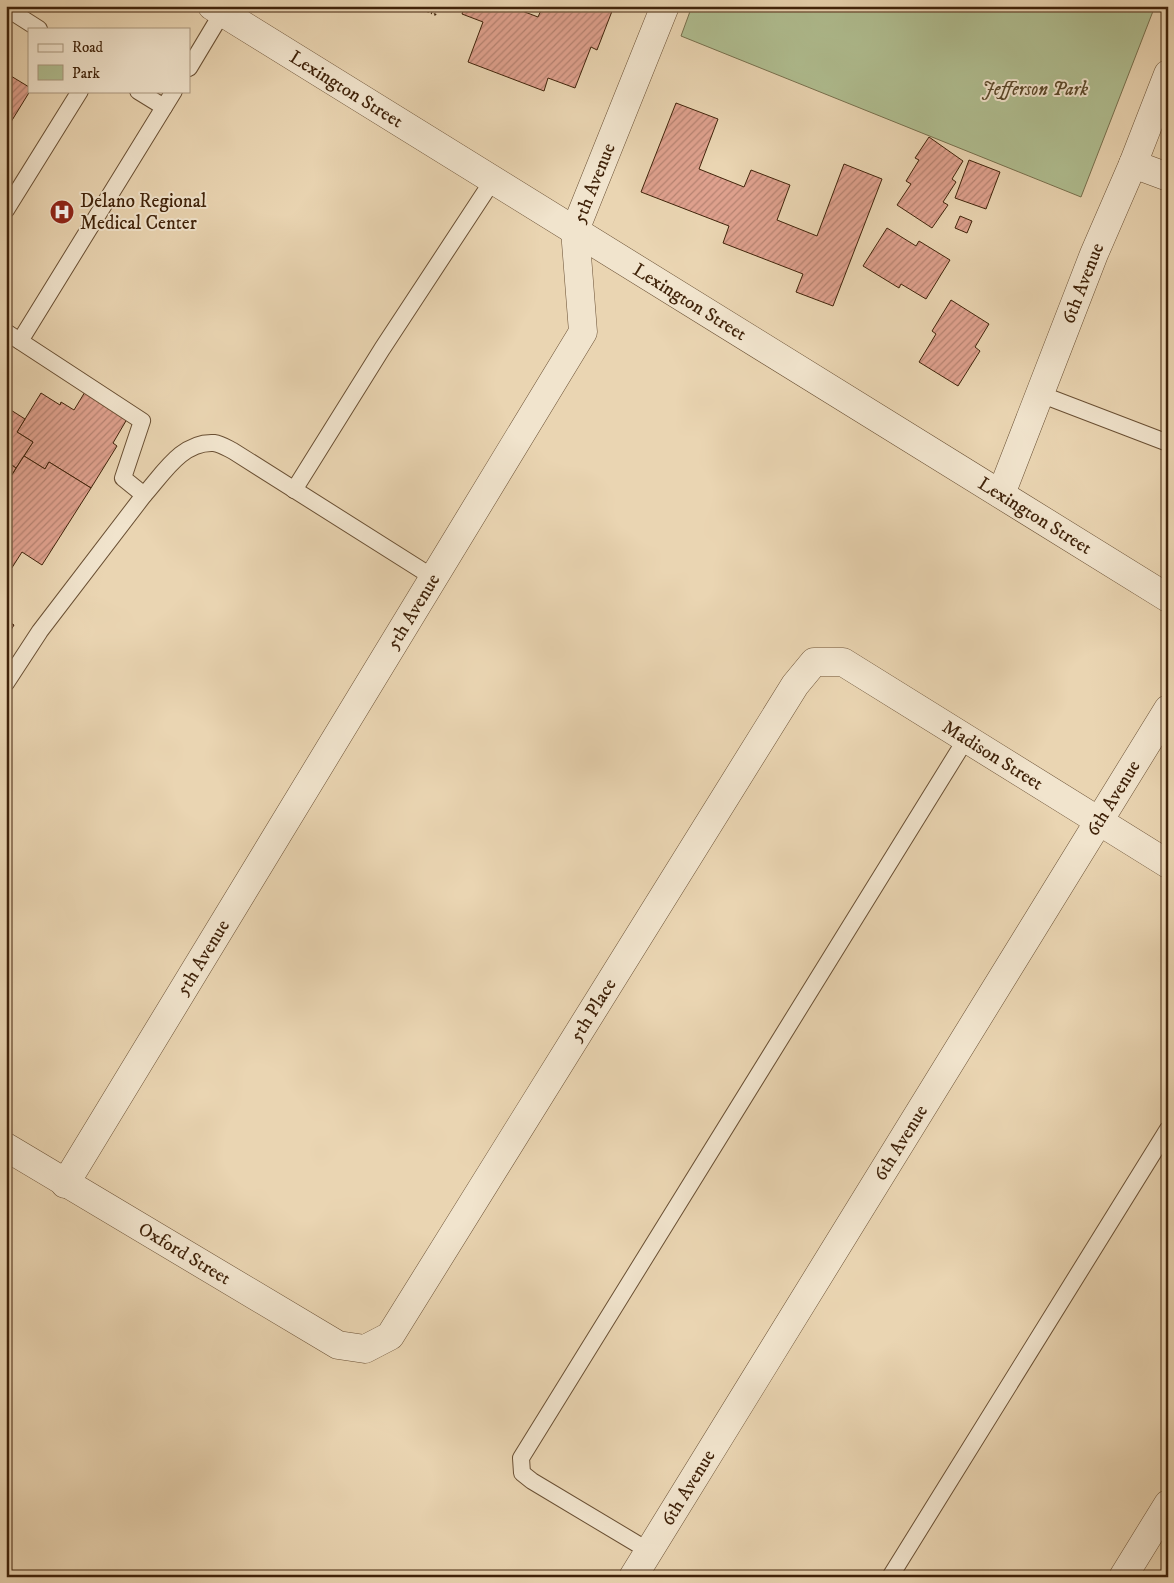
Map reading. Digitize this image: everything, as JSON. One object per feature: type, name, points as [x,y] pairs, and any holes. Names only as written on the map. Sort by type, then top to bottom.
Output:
[{"type":"street","name":"5th Avenue","points":[[65,1184],[583,332],[575,230],[665,6]]},
{"type":"street","name":"Lexington Street","points":[[217,9],[1168,598]]},
{"type":"street","name":"6th Avenue","points":[[1001,494],[1094,254],[1133,164],[1168,74]]},
{"type":"street","points":[[1133,164],[1168,177]]},
{"type":"street","name":"Madison Street","points":[[814,662],[843,662],[1168,864]]},
{"type":"street","name":"5th Place","points":[[365,1349],[390,1336],[795,685],[814,662]]},
{"type":"street","name":"6th Avenue","points":[[633,1577],[1168,709]]},
{"type":"street","name":"Oxford Street","points":[[6,1148],[338,1345],[365,1349]]},
{"type":"street","points":[[1123,1577],[1168,1504]]},
{"type":"lane","points":[[6,8],[37,28]]},
{"type":"lane","points":[[190,66],[217,9]]},
{"type":"lane","points":[[6,210],[79,92]]},
{"type":"lane","points":[[140,92],[164,107]]},
{"type":"lane","points":[[144,495],[123,478],[142,421],[13,337],[173,92]]},
{"type":"lane","points":[[294,490],[382,349],[493,180]]},
{"type":"lane","points":[[1040,394],[1168,443]]},
{"type":"lane","points":[[6,683],[40,631],[144,495],[183,451],[199,444],[216,443],[233,451],[434,578]]},
{"type":"lane","points":[[649,1551],[522,1473],[521,1458],[966,739]]},
{"type":"lane","points":[[890,1577],[1168,1129]]},
{"type":"path","points":[[415,6],[435,14],[438,6]]},
{"type":"green space","name":"Jefferson Park","points":[[692,6],[1155,6],[1081,197],[681,36]]},
{"type":"building","points":[[465,6],[518,6],[517,9],[538,17],[543,6],[614,6],[597,50],[591,47],[575,88],[548,78],[544,91],[468,62],[483,22],[462,14]]},
{"type":"building","points":[[6,73],[28,86],[29,92],[6,130]]},
{"type":"building","points":[[676,103],[718,119],[699,169],[744,187],[751,170],[790,185],[777,220],[817,236],[844,164],[882,179],[833,306],[796,292],[803,274],[723,243],[729,226],[641,192]]},
{"type":"building","points":[[929,137],[963,161],[952,179],[956,182],[943,202],[948,205],[932,228],[897,205],[911,184],[906,181],[919,160],[915,158]]},
{"type":"building","points":[[969,160],[1000,172],[986,209],[955,198]]},
{"type":"building","points":[[960,216],[972,221],[967,233],[955,228]]},
{"type":"building","points":[[887,228],[916,246],[919,241],[950,260],[926,299],[901,284],[899,288],[863,266]]},
{"type":"building","points":[[951,300],[989,324],[975,347],[980,351],[958,386],[919,362],[936,334],[932,331]]},
{"type":"building","points":[[88,387],[130,414],[113,443],[117,446],[91,488],[49,462],[45,469],[24,456],[33,442],[17,432],[41,393],[60,405],[61,402],[74,410]]},
{"type":"building","points":[[6,407],[25,419],[17,432],[33,442],[16,468],[6,461]]},
{"type":"building","points":[[24,456],[45,469],[49,462],[91,488],[42,565],[22,552],[6,577],[6,484]]},
{"type":"building","points":[[6,461],[16,468],[6,484]]},
{"type":"building","points":[[6,620],[14,625],[6,638]]},
{"type":"place","name":"Delano Regional Medical Center","points":[[62,212]]}]
